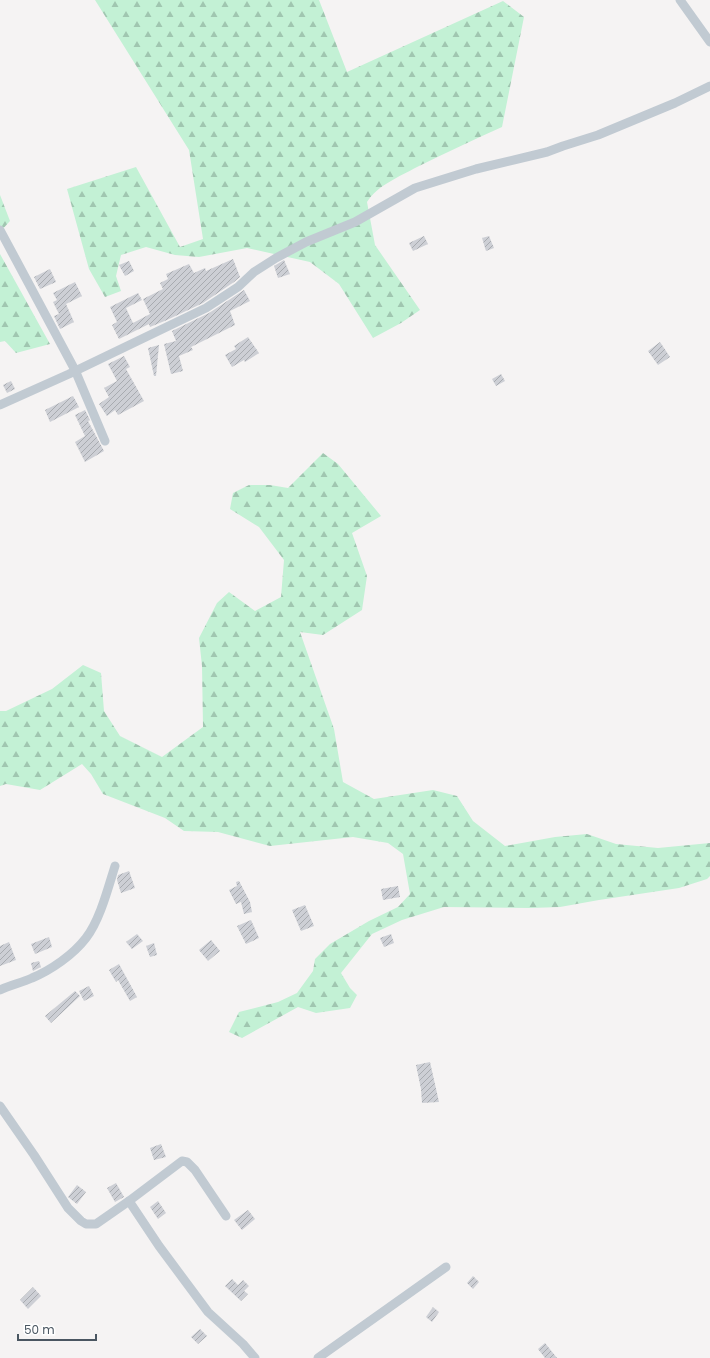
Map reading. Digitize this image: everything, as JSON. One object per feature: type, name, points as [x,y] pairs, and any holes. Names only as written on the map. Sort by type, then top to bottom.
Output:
[{"type":"street","points":[[680,0],[710,42]]},
{"type":"street","points":[[0,405],[206,308],[238,287],[254,272],[276,258],[306,242],[355,222],[415,188],[476,169],[547,152],[598,135],[668,106],[710,86]]},
{"type":"street","points":[[0,230],[75,370],[106,441]]},
{"type":"street","points":[[0,990],[9,985],[31,978],[51,968],[86,938],[106,896],[114,866]]},
{"type":"street","points":[[0,1106],[68,1208],[86,1224],[96,1224],[182,1161],[187,1162],[195,1170],[226,1216]]},
{"type":"street","points":[[128,1201],[208,1312],[243,1344],[255,1358]]},
{"type":"street","points":[[318,1358],[446,1267]]},
{"type":"green space","points":[[95,0],[319,0],[347,72],[503,1],[524,17],[502,127],[396,178],[383,186],[367,202],[375,245],[420,310],[401,323],[373,338],[339,284],[310,262],[247,248],[199,257],[175,255],[146,247],[121,255],[116,276],[121,291],[105,297],[89,269],[67,189],[136,167],[180,247],[203,239],[189,150]]},
{"type":"green space","points":[[0,195],[10,221],[0,232]]},
{"type":"green space","points":[[0,254],[50,344],[16,353],[5,341],[0,342]]},
{"type":"green space","points":[[323,453],[338,464],[381,516],[352,533],[367,576],[362,610],[323,635],[300,632],[334,729],[343,782],[374,799],[433,790],[457,796],[473,821],[505,846],[555,837],[587,834],[616,844],[658,848],[710,843],[710,876],[707,879],[679,888],[560,907],[444,907],[402,920],[372,934],[341,973],[350,988],[357,995],[350,1008],[316,1013],[298,1007],[242,1038],[229,1032],[239,1012],[278,1002],[297,993],[313,971],[315,959],[330,944],[369,921],[398,907],[410,894],[403,854],[388,843],[353,837],[270,846],[218,832],[184,831],[165,818],[103,794],[91,774],[82,764],[40,790],[6,784],[0,786],[0,711],[6,711],[52,689],[83,665],[101,673],[104,711],[120,736],[162,757],[203,727],[202,666],[199,638],[217,603],[229,592],[255,611],[281,597],[284,560],[259,527],[230,509],[233,493],[249,485],[270,485],[288,488]]},
{"type":"building","points":[[424,236],[428,244],[413,251],[409,243]]},
{"type":"building","points":[[489,236],[494,248],[486,251],[482,238]]},
{"type":"building","points":[[233,259],[240,277],[234,282],[203,303],[150,327],[149,324],[119,339],[112,325],[117,322],[110,307],[138,293],[142,300],[126,308],[133,323],[150,314],[143,299],[163,289],[160,283],[168,279],[166,274],[189,264],[194,273],[205,268],[206,271]]},
{"type":"building","points":[[284,260],[290,274],[278,278],[274,266]]},
{"type":"building","points":[[129,261],[134,271],[125,276],[119,265]]},
{"type":"building","points":[[50,269],[56,282],[40,289],[34,277]]},
{"type":"building","points":[[75,282],[82,296],[66,304],[74,322],[60,329],[54,316],[59,314],[53,302],[57,300],[53,293]]},
{"type":"building","points":[[244,290],[250,301],[230,311],[235,325],[191,347],[193,350],[179,356],[183,371],[171,374],[164,344],[176,341],[172,331],[209,313]]},
{"type":"building","points":[[248,337],[259,353],[245,362],[244,360],[232,367],[225,355],[236,349],[234,346]]},
{"type":"building","points":[[660,342],[670,357],[658,365],[648,351]]},
{"type":"building","points":[[159,345],[156,376],[154,376],[148,348]]},
{"type":"building","points":[[124,356],[130,367],[126,369],[144,401],[118,415],[115,410],[107,416],[99,404],[109,397],[104,388],[117,381],[108,364]]},
{"type":"building","points":[[501,374],[505,381],[496,386],[492,379]]},
{"type":"building","points":[[11,381],[15,389],[7,393],[3,385]]},
{"type":"building","points":[[73,396],[79,407],[50,422],[45,410]]},
{"type":"building","points":[[85,410],[90,420],[88,421],[104,451],[85,462],[75,442],[85,436],[75,415]]},
{"type":"building","points":[[129,871],[135,888],[121,893],[117,880],[118,875]]},
{"type":"building","points":[[239,881],[250,902],[252,912],[244,914],[241,902],[236,904],[229,890],[237,886],[236,882]]},
{"type":"building","points":[[398,886],[400,897],[383,900],[381,889]]},
{"type":"building","points":[[305,905],[314,926],[301,931],[292,910]]},
{"type":"building","points":[[251,920],[259,938],[246,944],[237,926]]},
{"type":"building","points":[[137,934],[143,941],[132,949],[126,942]]},
{"type":"building","points":[[391,934],[394,943],[384,947],[380,938]]},
{"type":"building","points":[[49,937],[52,947],[35,954],[31,944]]},
{"type":"building","points":[[211,940],[220,951],[208,961],[199,950]]},
{"type":"building","points":[[9,942],[16,960],[0,966],[0,946]]},
{"type":"building","points":[[154,943],[157,955],[150,957],[146,946]]},
{"type":"building","points":[[39,961],[41,967],[33,971],[31,963]]},
{"type":"building","points":[[119,964],[137,997],[130,1001],[118,980],[116,982],[109,970]]},
{"type":"building","points":[[89,986],[94,996],[84,1001],[79,991]]},
{"type":"building","points":[[75,991],[80,996],[51,1023],[45,1016]]},
{"type":"building","points":[[430,1062],[439,1102],[422,1103],[416,1065]]},
{"type":"building","points":[[161,1144],[166,1157],[154,1160],[150,1148]]},
{"type":"building","points":[[116,1183],[124,1197],[115,1202],[107,1188]]},
{"type":"building","points":[[77,1185],[86,1192],[77,1204],[68,1197]]},
{"type":"building","points":[[158,1201],[166,1213],[158,1219],[150,1207]]},
{"type":"building","points":[[248,1210],[255,1219],[242,1230],[234,1220]]},
{"type":"building","points":[[473,1276],[479,1282],[473,1289],[467,1283]]},
{"type":"building","points":[[232,1279],[238,1285],[243,1280],[249,1286],[244,1291],[248,1294],[241,1301],[225,1286]]},
{"type":"building","points":[[33,1287],[41,1296],[28,1309],[20,1300]]},
{"type":"building","points":[[433,1307],[439,1312],[432,1322],[426,1317]]},
{"type":"building","points":[[200,1329],[207,1336],[198,1344],[191,1337]]},
{"type":"building","points":[[545,1343],[557,1358],[545,1358],[538,1349]]}]
